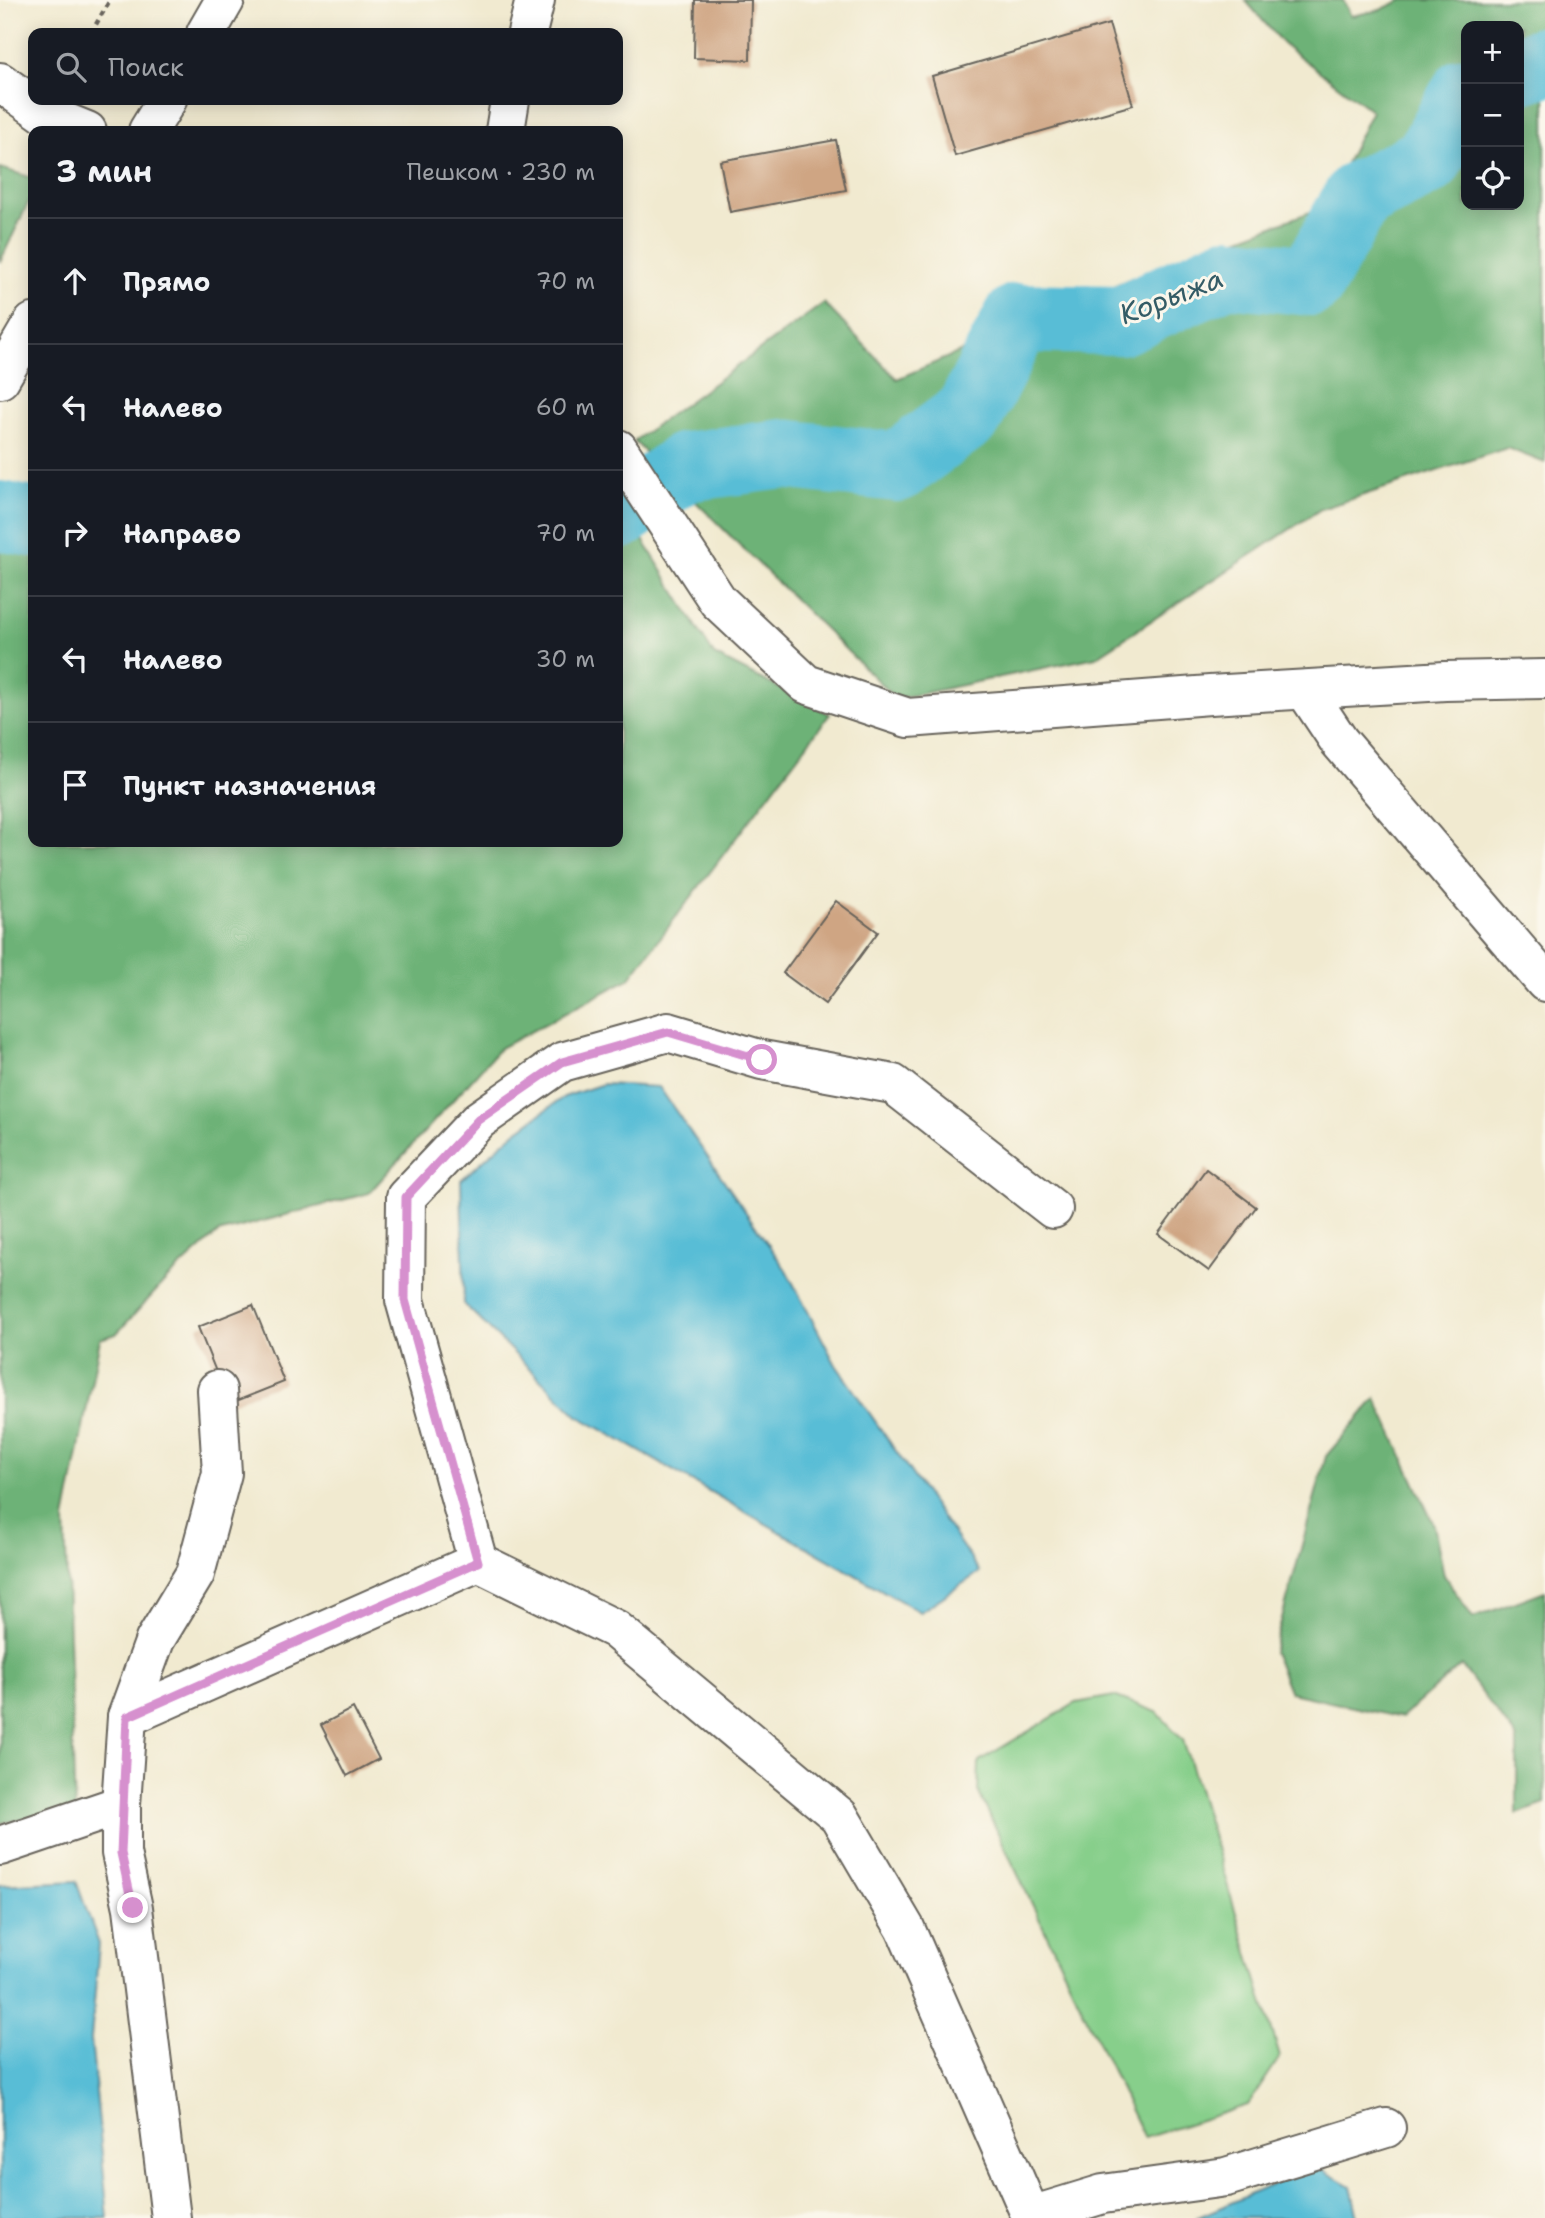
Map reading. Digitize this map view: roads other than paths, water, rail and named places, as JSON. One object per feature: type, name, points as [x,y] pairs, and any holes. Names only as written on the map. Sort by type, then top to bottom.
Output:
[{"type":"street","points":[[209,28],[226,0]]},
{"type":"street","points":[[528,28],[535,0]]},
{"type":"street","points":[[0,82],[28,102]]},
{"type":"street","points":[[32,105],[45,114],[75,126]]},
{"type":"street","points":[[151,126],[164,105]]},
{"type":"street","points":[[506,126],[509,105]]},
{"type":"street","points":[[0,379],[28,332]]},
{"type":"street","points":[[623,457],[718,601],[806,684],[908,718],[1305,690],[1545,679]]},
{"type":"street","points":[[1305,690],[1339,741],[1545,982]]},
{"type":"street","points":[[1053,1209],[893,1084],[762,1060],[668,1032],[562,1062],[478,1120],[406,1197],[405,1300],[478,1562],[615,1629],[839,1816],[905,1928],[1031,2216],[1103,2194],[1226,2177],[1386,2128]]},
{"type":"street","points":[[171,2218],[133,1908],[121,1853],[121,1805],[127,1717],[155,1640],[195,1574],[222,1473],[217,1390]]},
{"type":"street","points":[[127,1717],[478,1562]]},
{"type":"street","points":[[0,1846],[121,1805]]},
{"type":"water","points":[[603,1084],[659,1087],[786,1270],[836,1365],[980,1572],[920,1612],[578,1416],[464,1304],[461,1180],[513,1134],[564,1097]]},
{"type":"water","points":[[76,1881],[99,1944],[91,2039],[108,2218],[0,2218],[0,1885]]},
{"type":"water","points":[[1316,2166],[1351,2186],[1358,2218],[1196,2218]]},
{"type":"waterway","name":"Корыжа","points":[[1524,68],[1545,61]]},
{"type":"waterway","name":"Корыжа","points":[[623,511],[685,467],[783,454],[897,467],[969,414],[1018,318],[1121,320],[1227,272],[1311,281],[1359,195],[1427,161],[1461,101]]},
{"type":"waterway","name":"Корыжа","points":[[0,516],[28,521]]}]
